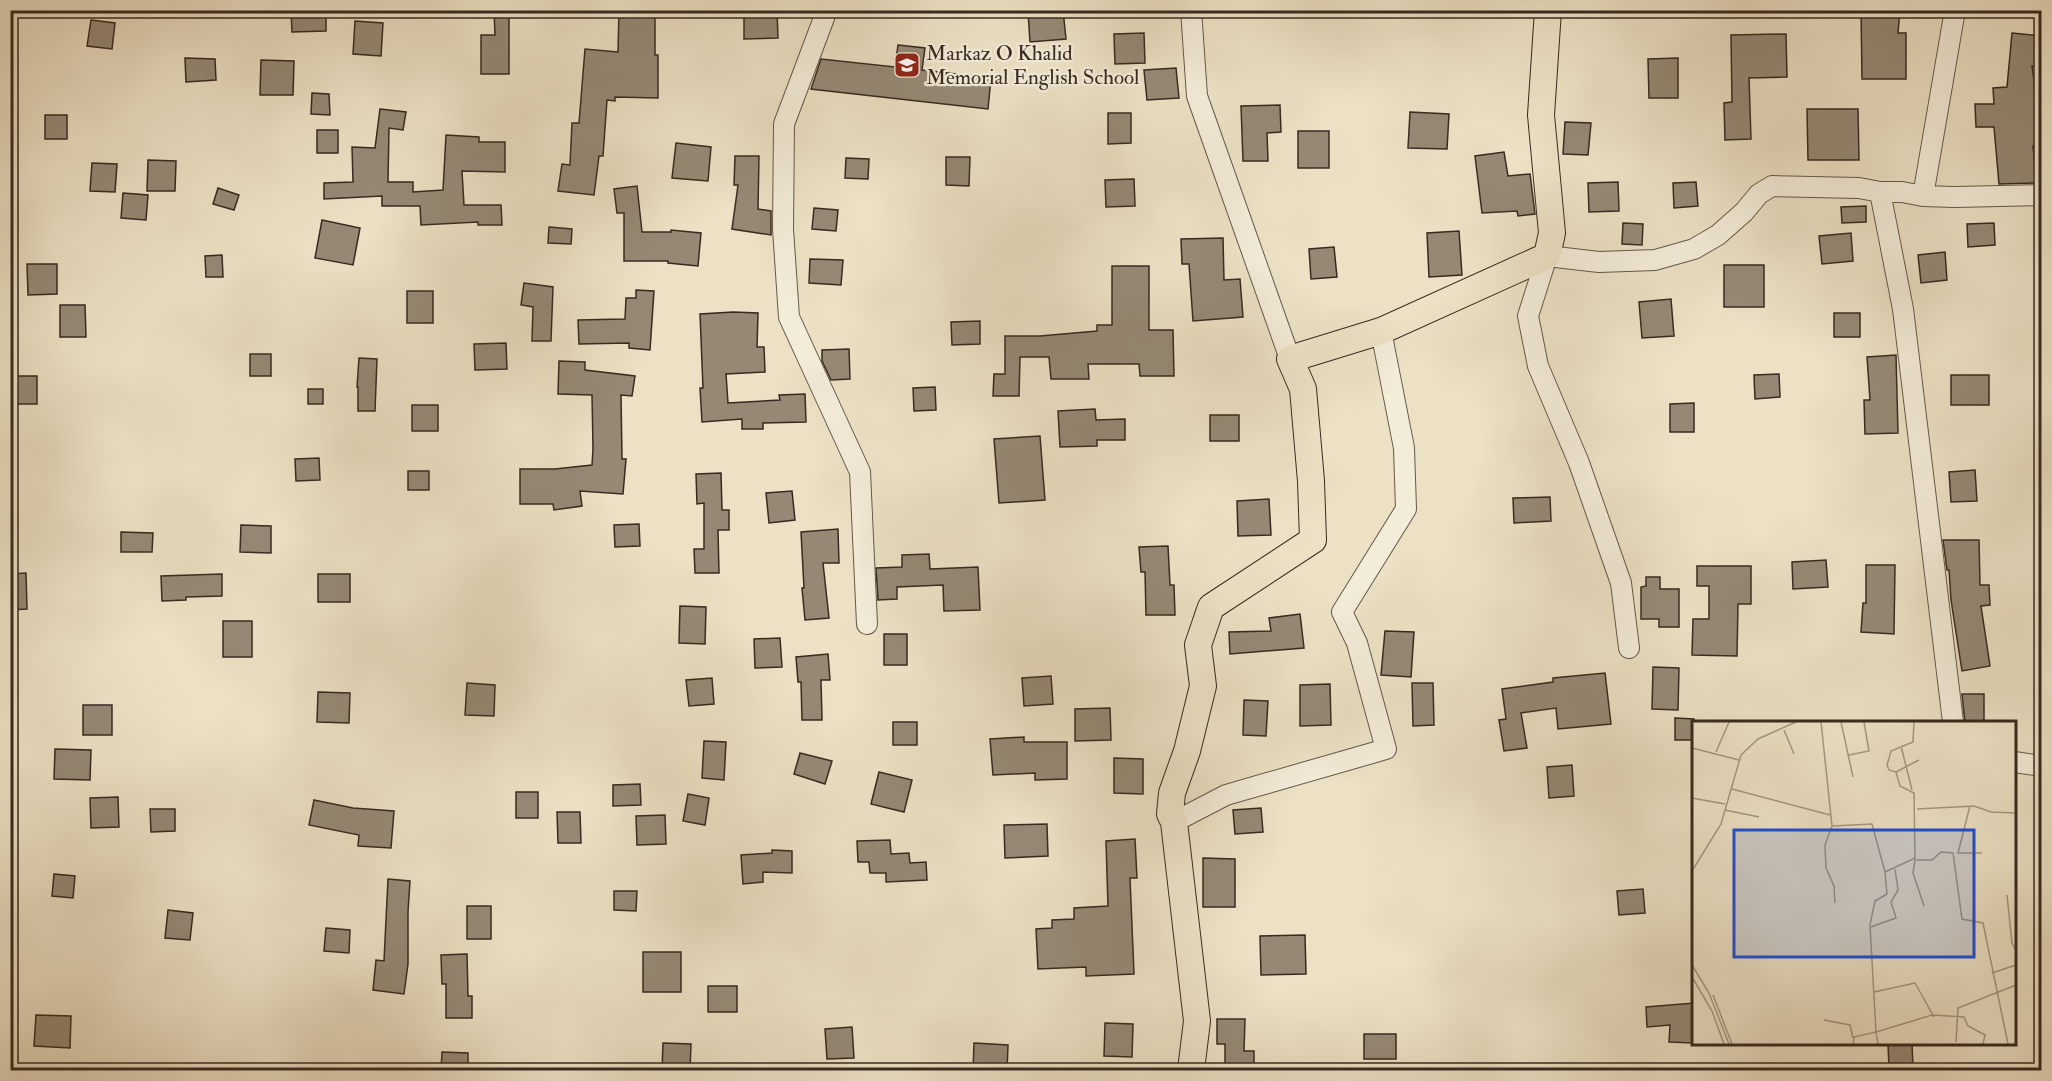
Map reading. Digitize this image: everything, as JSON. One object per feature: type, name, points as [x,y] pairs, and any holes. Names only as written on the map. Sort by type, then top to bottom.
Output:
[{"type":"main road","points":[[1191,1071],[1197,1021],[1174,822],[1170,814],[1172,792],[1186,751],[1203,686],[1198,645],[1211,607],[1314,540],[1303,389],[1290,359],[1381,331],[1547,256],[1552,232],[1541,115],[1548,10]]},
{"type":"street","points":[[827,10],[784,124],[783,229],[789,318],[860,472],[867,624]]},
{"type":"street","points":[[1191,10],[1197,96],[1290,359]]},
{"type":"street","points":[[1923,196],[1955,10]]},
{"type":"street","points":[[1629,648],[1621,583],[1579,463],[1538,366],[1528,316],[1547,256],[1599,262],[1655,260],[1694,249],[1718,235],[1744,212],[1759,194],[1772,186],[1859,188],[1923,196],[2042,195]]},
{"type":"street","points":[[1880,192],[1903,309],[1953,721]]},
{"type":"street","points":[[1174,822],[1226,795],[1386,749],[1357,643],[1342,612],[1406,509],[1404,447],[1381,331]]},
{"type":"street","points":[[2016,762],[2042,766]]},
{"type":"building","points":[[291,10],[326,10],[326,31],[292,32]]},
{"type":"building","points":[[494,10],[509,10],[509,74],[481,74],[481,35],[495,35]]},
{"type":"building","points":[[619,10],[655,10],[658,98],[615,97],[615,101],[607,100],[603,156],[599,156],[594,195],[558,191],[562,164],[570,165],[572,123],[579,123],[585,49],[618,52]]},
{"type":"building","points":[[744,10],[777,10],[778,38],[744,39]]},
{"type":"building","points":[[1063,10],[1066,39],[1030,42],[1028,12]]},
{"type":"building","points":[[1861,10],[1900,10],[1898,33],[1906,33],[1906,79],[1862,79]]},
{"type":"building","points":[[91,20],[115,23],[112,49],[87,46]]},
{"type":"building","points":[[355,21],[383,23],[381,56],[353,54]]},
{"type":"building","points":[[1144,33],[1145,63],[1115,64],[1114,34]]},
{"type":"building","points":[[2012,33],[2042,36],[2040,67],[2032,66],[2042,141],[2042,147],[2033,146],[2037,183],[1999,184],[1994,127],[1976,127],[1975,104],[1994,104],[1993,88],[2007,87]]},
{"type":"building","points":[[1786,34],[1787,77],[1749,78],[1751,139],[1725,140],[1724,103],[1732,102],[1731,35]]},
{"type":"building","points":[[898,45],[925,48],[922,70],[991,78],[988,109],[811,89],[821,59],[895,67]]},
{"type":"building","points":[[185,58],[215,59],[216,80],[186,82]]},
{"type":"building","points":[[1678,58],[1678,98],[1649,98],[1648,59]]},
{"type":"building","points":[[261,60],[294,61],[293,95],[260,95]]},
{"type":"building","points":[[1176,68],[1179,98],[1147,100],[1144,70]]},
{"type":"building","points":[[312,93],[329,94],[330,115],[311,114]]},
{"type":"building","points":[[1280,105],[1281,132],[1267,133],[1268,161],[1243,161],[1241,106]]},
{"type":"building","points":[[380,109],[406,112],[403,130],[389,128],[388,182],[413,182],[413,192],[443,190],[446,135],[479,137],[479,142],[505,142],[505,172],[462,171],[464,205],[501,205],[502,225],[478,225],[478,222],[421,225],[420,206],[382,206],[382,196],[324,199],[324,183],[353,182],[352,147],[375,148]]},
{"type":"building","points":[[1807,109],[1858,109],[1859,160],[1808,160]]},
{"type":"building","points":[[1410,112],[1449,114],[1447,149],[1408,148]]},
{"type":"building","points":[[1108,113],[1131,113],[1131,143],[1108,144]]},
{"type":"building","points":[[45,115],[67,115],[67,139],[45,139]]},
{"type":"building","points":[[1565,122],[1591,123],[1588,155],[1563,154]]},
{"type":"building","points":[[317,130],[338,130],[338,153],[317,153]]},
{"type":"building","points":[[1298,131],[1329,131],[1329,168],[1298,168]]},
{"type":"building","points":[[676,143],[711,147],[708,181],[672,178]]},
{"type":"building","points":[[1504,152],[1508,176],[1530,174],[1535,214],[1518,216],[1517,211],[1482,213],[1475,156]]},
{"type":"building","points":[[735,156],[759,156],[758,209],[771,211],[771,235],[732,229],[738,185],[734,185]]},
{"type":"building","points":[[946,157],[970,157],[969,186],[946,185]]},
{"type":"building","points":[[846,158],[869,159],[868,179],[845,178]]},
{"type":"building","points":[[148,160],[176,161],[175,191],[147,191]]},
{"type":"building","points":[[92,163],[117,164],[115,192],[90,191]]},
{"type":"building","points":[[1134,179],[1135,206],[1106,207],[1105,180]]},
{"type":"building","points":[[1618,182],[1619,211],[1589,212],[1588,183]]},
{"type":"building","points":[[1696,182],[1698,206],[1674,208],[1673,183]]},
{"type":"building","points":[[637,186],[642,232],[671,232],[671,230],[701,233],[698,266],[668,263],[668,261],[624,261],[624,213],[617,213],[614,189]]},
{"type":"building","points":[[218,188],[239,195],[234,210],[213,204]]},
{"type":"building","points":[[123,193],[148,195],[146,220],[121,218]]},
{"type":"building","points":[[1866,206],[1866,222],[1842,223],[1841,207]]},
{"type":"building","points":[[814,208],[838,210],[836,231],[812,229]]},
{"type":"building","points":[[322,220],[360,228],[353,265],[315,258]]},
{"type":"building","points":[[1623,223],[1643,224],[1642,245],[1622,244]]},
{"type":"building","points":[[1994,223],[1995,245],[1968,247],[1967,224]]},
{"type":"building","points":[[549,227],[572,229],[571,244],[548,243]]},
{"type":"building","points":[[1459,231],[1462,275],[1429,277],[1427,233]]},
{"type":"building","points":[[1851,233],[1853,261],[1822,264],[1819,236]]},
{"type":"building","points":[[1223,238],[1224,280],[1240,279],[1243,317],[1193,321],[1189,264],[1182,264],[1181,239]]},
{"type":"building","points":[[1334,247],[1337,277],[1311,279],[1309,249]]},
{"type":"building","points":[[1945,252],[1947,280],[1921,283],[1918,255]]},
{"type":"building","points":[[222,255],[223,277],[206,277],[205,256]]},
{"type":"building","points":[[810,259],[843,260],[841,285],[809,283]]},
{"type":"building","points":[[27,264],[57,264],[57,294],[28,295]]},
{"type":"building","points":[[1724,265],[1764,265],[1764,307],[1724,307]]},
{"type":"building","points":[[1112,266],[1149,266],[1149,330],[1173,330],[1174,376],[1140,376],[1139,364],[1088,364],[1089,379],[1051,379],[1049,357],[1020,357],[1019,396],[993,396],[994,374],[1005,374],[1005,336],[1040,336],[1097,331],[1097,325],[1112,325]]},
{"type":"building","points":[[524,283],[553,287],[551,341],[532,341],[533,307],[521,305]]},
{"type":"building","points":[[636,290],[654,291],[650,350],[629,348],[629,343],[579,344],[578,320],[625,319],[626,298],[636,298]]},
{"type":"building","points":[[407,291],[433,291],[433,323],[407,323]]},
{"type":"building","points":[[1671,299],[1674,336],[1642,338],[1639,302]]},
{"type":"building","points":[[60,305],[85,305],[86,337],[60,337]]},
{"type":"building","points":[[758,313],[757,347],[764,347],[765,372],[726,374],[728,403],[780,400],[779,395],[805,394],[806,422],[763,423],[763,429],[742,429],[742,419],[702,422],[700,314]]},
{"type":"building","points":[[1834,313],[1860,313],[1860,337],[1834,337]]},
{"type":"building","points":[[980,321],[980,344],[952,345],[951,322]]},
{"type":"building","points":[[506,343],[507,369],[475,370],[474,344]]},
{"type":"building","points":[[849,349],[850,379],[831,380],[822,361],[822,350]]},
{"type":"building","points":[[250,354],[271,354],[271,376],[250,376]]},
{"type":"building","points":[[1896,355],[1898,433],[1865,434],[1864,400],[1870,400],[1867,357]]},
{"type":"building","points":[[359,358],[377,359],[375,411],[358,411]]},
{"type":"building","points":[[559,361],[585,362],[585,370],[635,376],[632,396],[621,395],[622,459],[626,459],[623,494],[580,491],[582,506],[554,510],[553,504],[520,504],[520,469],[555,469],[592,465],[593,449],[592,395],[558,394]]},
{"type":"building","points":[[1779,374],[1780,397],[1755,399],[1754,375]]},
{"type":"building","points":[[1951,375],[1989,375],[1989,405],[1951,405]]},
{"type":"building","points":[[16,376],[37,376],[37,404],[16,404]]},
{"type":"building","points":[[935,387],[936,410],[914,411],[913,388]]},
{"type":"building","points":[[308,389],[323,389],[323,404],[308,404]]},
{"type":"building","points":[[1694,403],[1694,432],[1670,432],[1670,404]]},
{"type":"building","points":[[412,405],[438,405],[438,431],[412,431]]},
{"type":"building","points":[[1095,409],[1096,420],[1125,419],[1125,440],[1097,440],[1097,446],[1060,447],[1058,411]]},
{"type":"building","points":[[1210,415],[1239,415],[1239,441],[1210,441]]},
{"type":"building","points":[[1040,436],[1045,500],[999,503],[994,439]]},
{"type":"building","points":[[319,458],[320,480],[296,481],[295,459]]},
{"type":"building","points":[[1975,470],[1977,501],[1951,502],[1949,472]]},
{"type":"building","points":[[408,471],[429,471],[429,490],[408,490]]},
{"type":"building","points":[[721,473],[722,510],[729,510],[729,530],[718,530],[719,573],[695,573],[694,549],[704,549],[704,503],[697,504],[696,474]]},
{"type":"building","points":[[792,491],[795,520],[769,523],[766,493]]},
{"type":"building","points":[[1550,497],[1551,521],[1514,523],[1513,498]]},
{"type":"building","points":[[1269,499],[1271,535],[1238,536],[1237,501]]},
{"type":"building","points":[[639,524],[640,546],[615,547],[614,525]]},
{"type":"building","points":[[241,525],[271,526],[271,553],[240,552]]},
{"type":"building","points":[[838,529],[839,563],[823,563],[829,618],[805,620],[801,532]]},
{"type":"building","points":[[121,532],[153,533],[152,552],[121,552]]},
{"type":"building","points":[[1943,540],[1979,540],[1980,585],[1989,585],[1990,605],[1981,606],[1990,666],[1962,671]]},
{"type":"building","points":[[1168,546],[1170,585],[1174,585],[1175,615],[1146,615],[1145,572],[1141,572],[1139,547]]},
{"type":"building","points":[[929,554],[930,569],[978,567],[980,610],[944,611],[943,585],[897,587],[897,599],[878,600],[876,568],[902,567],[902,555]]},
{"type":"building","points":[[1826,560],[1828,587],[1793,589],[1792,562]]},
{"type":"building","points":[[1866,565],[1895,565],[1894,634],[1861,632],[1863,603],[1866,603]]},
{"type":"building","points":[[1697,566],[1751,566],[1751,604],[1738,604],[1737,656],[1692,655],[1693,619],[1709,619],[1709,586],[1697,586]]},
{"type":"building","points":[[26,573],[27,609],[10,610],[10,574]]},
{"type":"building","points":[[222,574],[222,596],[186,597],[186,600],[162,601],[161,576]]},
{"type":"building","points":[[318,574],[350,574],[350,602],[318,602]]},
{"type":"building","points":[[1646,577],[1660,577],[1660,589],[1679,589],[1679,627],[1659,627],[1659,619],[1641,619],[1641,587],[1646,586]]},
{"type":"building","points":[[680,606],[706,607],[705,644],[679,643]]},
{"type":"building","points":[[1300,614],[1304,648],[1230,654],[1229,632],[1271,631],[1269,618]]},
{"type":"building","points":[[223,621],[252,621],[252,657],[223,657]]},
{"type":"building","points":[[1385,631],[1414,632],[1411,677],[1381,675]]},
{"type":"building","points":[[884,634],[907,634],[907,665],[884,665]]},
{"type":"building","points":[[780,638],[782,667],[755,668],[754,639]]},
{"type":"building","points":[[828,654],[830,680],[821,680],[822,720],[802,720],[801,682],[798,682],[796,657]]},
{"type":"building","points":[[1653,667],[1679,668],[1678,710],[1652,709]]},
{"type":"building","points":[[1605,673],[1611,724],[1558,729],[1556,708],[1521,713],[1527,748],[1504,751],[1499,720],[1506,719],[1502,689],[1553,682],[1553,678]]},
{"type":"building","points":[[1051,676],[1053,704],[1024,706],[1022,678]]},
{"type":"building","points":[[712,678],[714,704],[689,706],[686,680]]},
{"type":"building","points":[[467,683],[495,685],[494,716],[465,715]]},
{"type":"building","points":[[1412,683],[1433,683],[1434,725],[1413,726]]},
{"type":"building","points":[[1330,684],[1331,725],[1300,726],[1300,685]]},
{"type":"building","points":[[318,692],[350,693],[349,723],[317,722]]},
{"type":"building","points":[[1962,694],[1984,694],[1984,721],[1965,721]]},
{"type":"building","points":[[1244,700],[1268,701],[1266,736],[1243,735]]},
{"type":"building","points":[[83,705],[112,705],[112,735],[83,735]]},
{"type":"building","points":[[1110,708],[1111,740],[1075,741],[1075,709]]},
{"type":"building","points":[[1675,718],[1694,719],[1692,721],[1692,740],[1675,740]]},
{"type":"building","points":[[893,722],[917,722],[917,745],[893,745]]},
{"type":"building","points":[[1024,737],[1024,742],[1067,742],[1067,779],[1035,780],[1035,773],[993,775],[990,739]]},
{"type":"building","points":[[704,741],[726,742],[724,780],[702,778]]},
{"type":"building","points":[[55,749],[91,750],[90,780],[54,779]]},
{"type":"building","points":[[800,753],[832,761],[825,784],[794,774]]},
{"type":"building","points":[[1114,758],[1143,759],[1143,794],[1114,793]]},
{"type":"building","points":[[1572,765],[1574,796],[1549,798],[1547,767]]},
{"type":"building","points":[[879,772],[912,780],[904,812],[871,804]]},
{"type":"building","points":[[640,784],[641,805],[613,806],[613,785]]},
{"type":"building","points":[[516,792],[538,792],[538,818],[516,818]]},
{"type":"building","points":[[688,794],[709,798],[705,825],[683,821]]},
{"type":"building","points":[[118,797],[119,827],[91,828],[90,798]]},
{"type":"building","points":[[314,800],[353,808],[394,811],[391,848],[358,846],[359,835],[309,825]]},
{"type":"building","points":[[1261,808],[1263,832],[1235,834],[1233,810]]},
{"type":"building","points":[[150,809],[175,809],[175,831],[151,832]]},
{"type":"building","points":[[557,812],[580,812],[581,843],[558,843]]},
{"type":"building","points":[[665,815],[666,844],[637,845],[636,816]]},
{"type":"building","points":[[1047,824],[1048,856],[1005,858],[1004,825]]},
{"type":"building","points":[[1135,839],[1137,878],[1130,878],[1134,974],[1086,976],[1086,967],[1038,969],[1036,929],[1052,928],[1052,920],[1074,919],[1074,908],[1108,906],[1106,841]]},
{"type":"building","points":[[890,840],[891,854],[909,853],[910,863],[926,862],[927,880],[886,882],[886,873],[870,873],[869,862],[858,862],[857,841]]},
{"type":"building","points":[[772,850],[792,851],[792,873],[763,872],[763,882],[743,884],[741,855],[772,853]]},
{"type":"building","points":[[1203,858],[1235,859],[1235,907],[1203,907]]},
{"type":"building","points":[[54,874],[75,876],[73,898],[52,896]]},
{"type":"building","points":[[388,879],[410,881],[408,964],[404,994],[373,990],[376,960],[384,961]]},
{"type":"building","points":[[1643,889],[1645,913],[1619,915],[1617,891]]},
{"type":"building","points":[[614,891],[637,891],[636,911],[614,910]]},
{"type":"building","points":[[467,906],[491,906],[491,939],[467,939]]},
{"type":"building","points":[[168,910],[193,913],[190,940],[165,938]]},
{"type":"building","points":[[326,928],[350,930],[349,953],[324,951]]},
{"type":"building","points":[[1305,935],[1306,974],[1261,975],[1260,936]]},
{"type":"building","points":[[643,952],[681,952],[681,992],[643,992]]},
{"type":"building","points":[[467,954],[468,996],[472,996],[472,1018],[446,1018],[446,984],[442,984],[441,955]]},
{"type":"building","points":[[708,986],[737,986],[737,1012],[708,1012]]},
{"type":"building","points":[[1692,1003],[1692,1043],[1669,1042],[1670,1025],[1647,1027],[1646,1007]]},
{"type":"building","points":[[36,1015],[71,1016],[70,1048],[34,1046]]},
{"type":"building","points":[[1217,1019],[1245,1019],[1244,1051],[1254,1051],[1254,1071],[1225,1071],[1225,1044],[1217,1044]]},
{"type":"building","points":[[1105,1023],[1133,1024],[1132,1057],[1104,1056]]},
{"type":"building","points":[[852,1027],[854,1058],[827,1059],[825,1029]]},
{"type":"building","points":[[1364,1034],[1396,1034],[1396,1059],[1364,1059]]},
{"type":"building","points":[[663,1043],[691,1044],[690,1071],[662,1071]]},
{"type":"building","points":[[974,1043],[1008,1045],[1007,1071],[973,1071]]},
{"type":"building","points":[[1888,1045],[1912,1045],[1913,1067],[1889,1068]]},
{"type":"building","points":[[442,1052],[468,1053],[468,1071],[441,1071]]},
{"type":"place","name":"Markaz O Khalid Memorial English School","points":[[907,65]]}]
